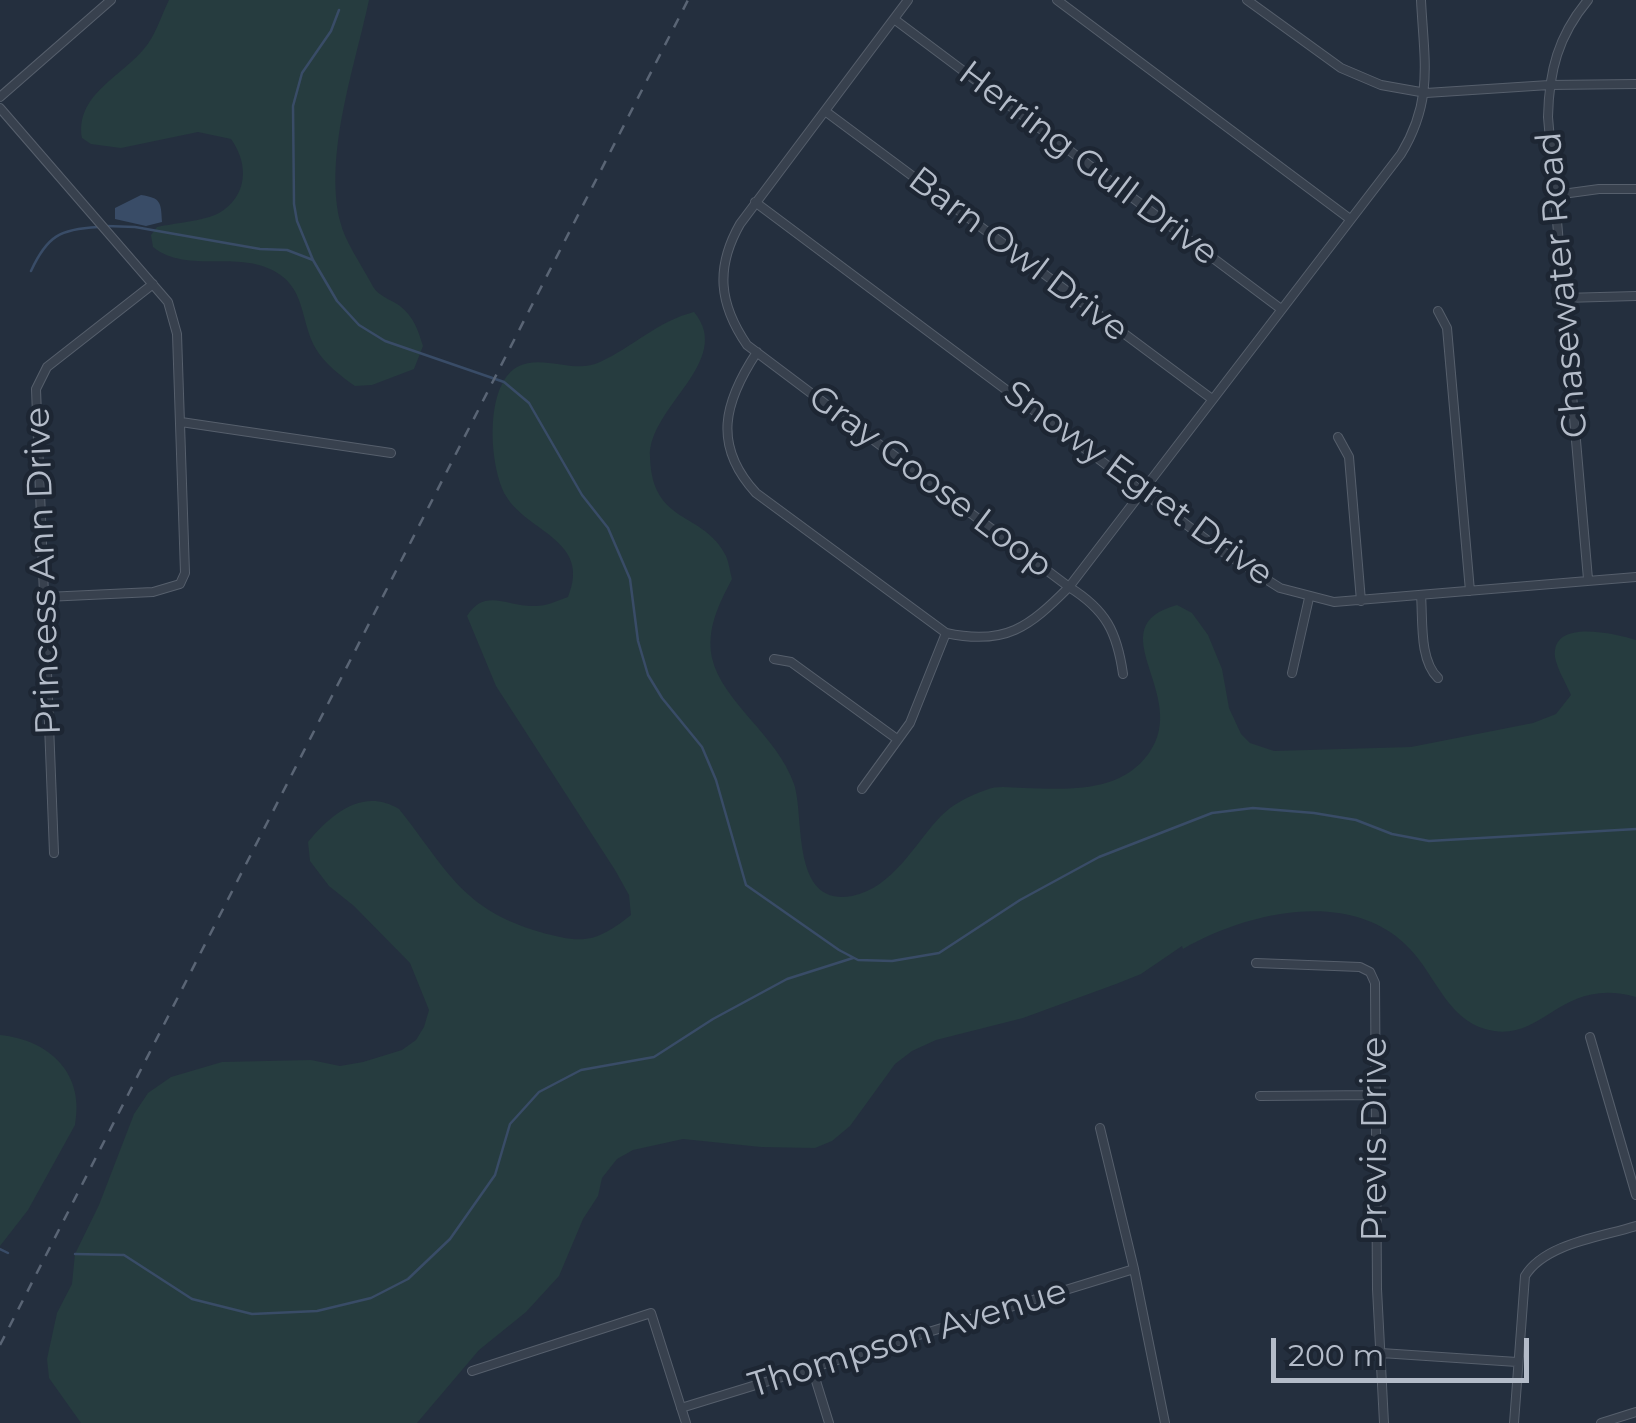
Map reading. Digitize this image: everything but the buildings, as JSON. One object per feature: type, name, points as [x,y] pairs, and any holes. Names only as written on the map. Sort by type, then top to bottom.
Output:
[{"type":"street","points":[[0,97],[111,0]]},
{"type":"street","name":"Gray Goose Loop","points":[[908,0],[755,202],[728,246],[723,268],[730,319],[757,352],[1069,586],[1409,142],[1426,94],[1421,0]]},
{"type":"street","points":[[1057,0],[1350,219]]},
{"type":"street","points":[[1248,0],[1341,68],[1381,86],[1426,94],[1548,85],[1636,84]]},
{"type":"street","name":"Chasewater Road","points":[[1588,0],[1564,34],[1548,85],[1588,579]]},
{"type":"street","name":"Herring Gull Drive","points":[[894,19],[1281,309]]},
{"type":"street","points":[[0,108],[168,302],[177,334],[185,574],[180,584],[153,592],[46,597]]},
{"type":"street","name":"Barn Owl Drive","points":[[825,111],[1212,399]]},
{"type":"street","points":[[1556,195],[1636,189]]},
{"type":"street","name":"Snowy Egret Drive","points":[[755,202],[1260,578],[1309,598],[1334,602],[1636,576]]},
{"type":"street","name":"Princess Ann Drive","points":[[54,853],[36,388],[48,367],[153,284]]},
{"type":"street","points":[[1564,298],[1636,296]]},
{"type":"street","points":[[1438,312],[1447,328],[1470,590]]},
{"type":"street","points":[[757,352],[736,384],[728,406],[732,456],[741,476],[756,493],[946,633],[978,638],[1010,633],[1041,615],[1069,586],[1091,601],[1117,638],[1123,674]]},
{"type":"street","points":[[181,422],[390,453]]},
{"type":"street","points":[[1338,437],[1349,457],[1361,600]]},
{"type":"street","points":[[1421,595],[1426,654],[1431,672],[1438,678]]},
{"type":"street","points":[[1292,673],[1309,598]]},
{"type":"street","points":[[862,790],[918,706],[946,633]]},
{"type":"street","points":[[774,658],[791,662],[897,740]]},
{"type":"street","name":"Previs Drive","points":[[1256,963],[1360,967],[1370,972],[1376,983],[1377,1289],[1384,1423]]},
{"type":"street","points":[[1590,1037],[1636,1194]]},
{"type":"street","points":[[1260,1096],[1376,1095]]},
{"type":"street","points":[[1100,1128],[1165,1423]]},
{"type":"street","points":[[1514,1423],[1522,1285],[1530,1267],[1551,1253],[1636,1226]]},
{"type":"street","name":"Thompson Avenue","points":[[682,1408],[1134,1269]]},
{"type":"street","points":[[472,1371],[650,1313],[686,1423]]},
{"type":"street","points":[[1382,1352],[1517,1362]]},
{"type":"street","points":[[812,1368],[829,1423]]},
{"type":"street","points":[[1601,1423],[1636,1412]]},
{"type":"green space","points":[[169,0],[369,0],[338,139],[336,195],[346,237],[374,288],[405,310],[417,329],[423,346],[414,369],[372,385],[355,386],[319,354],[299,299],[279,274],[248,263],[182,259],[153,247],[151,235],[157,227],[219,213],[236,198],[243,179],[241,159],[231,139],[198,132],[121,148],[91,144],[82,138],[85,110],[101,88],[147,45]]},
{"type":"green space","points":[[694,312],[704,330],[704,348],[698,366],[653,438],[653,479],[669,507],[705,531],[726,556],[732,579],[712,627],[712,658],[727,689],[786,766],[797,799],[804,856],[818,888],[832,896],[852,896],[880,884],[946,811],[980,792],[1000,787],[1092,786],[1123,776],[1137,766],[1149,753],[1159,731],[1160,708],[1144,646],[1144,629],[1154,615],[1177,605],[1192,613],[1208,635],[1222,669],[1229,708],[1241,734],[1250,743],[1274,751],[1411,747],[1533,723],[1556,714],[1571,695],[1556,662],[1556,645],[1573,633],[1600,632],[1636,640],[1636,997],[1590,995],[1527,1026],[1494,1031],[1479,1027],[1455,1010],[1410,949],[1386,930],[1359,918],[1330,912],[1268,916],[1183,949],[1182,946],[1141,974],[1116,984],[1023,1018],[936,1040],[912,1051],[895,1064],[850,1126],[832,1141],[815,1148],[683,1139],[633,1150],[617,1159],[602,1178],[598,1196],[583,1219],[559,1276],[526,1312],[479,1350],[417,1423],[81,1423],[49,1378],[47,1359],[57,1313],[72,1284],[75,1254],[99,1205],[134,1114],[148,1093],[171,1077],[222,1062],[311,1060],[340,1066],[363,1062],[402,1050],[416,1040],[424,1027],[429,1010],[410,963],[329,886],[310,861],[308,842],[327,822],[360,802],[386,803],[399,809],[473,899],[513,923],[540,932],[588,938],[608,931],[631,915],[629,895],[615,870],[496,686],[467,616],[474,607],[489,600],[525,606],[556,602],[568,597],[573,578],[564,549],[516,508],[500,483],[493,428],[499,391],[506,377],[527,363],[580,366],[600,362]]},
{"type":"green space","points":[[0,1035],[34,1044],[60,1063],[75,1090],[77,1107],[75,1125],[28,1210],[0,1246]]},
{"type":"water","points":[[141,195],[159,202],[162,222],[146,226],[115,219],[115,208]]},
{"type":"waterway","points":[[339,10],[331,31],[302,73],[293,106],[294,204],[313,260],[337,301],[359,325],[385,341],[504,382],[529,403],[582,495],[608,528],[630,579],[638,641],[648,675],[702,747],[716,780],[746,885],[839,950],[858,960],[892,961],[939,953],[1020,900],[1099,857],[1212,813],[1253,808],[1314,813],[1356,820],[1392,834],[1429,841],[1636,829]]},
{"type":"waterway","points":[[106,226],[287,250],[313,260]]},
{"type":"waterway","points":[[31,271],[56,237],[98,227]]},
{"type":"waterway","points":[[75,1254],[124,1255],[192,1299],[252,1314],[317,1311],[371,1298],[408,1279],[450,1239],[495,1175],[510,1124],[539,1092],[581,1070],[654,1057],[787,979],[853,958]]},
{"type":"waterway","points":[[0,1249],[8,1253]]},
{"type":"railway","points":[[0,1345],[688,0]]}]
